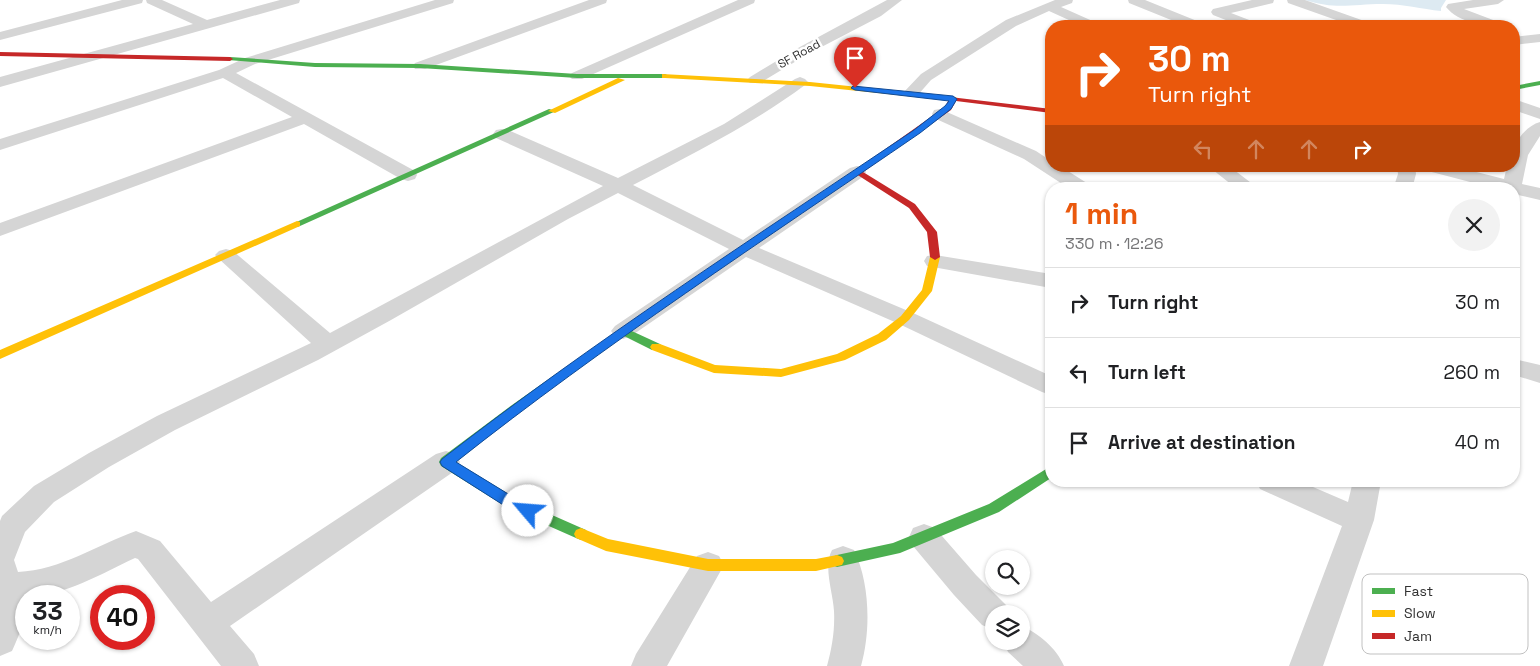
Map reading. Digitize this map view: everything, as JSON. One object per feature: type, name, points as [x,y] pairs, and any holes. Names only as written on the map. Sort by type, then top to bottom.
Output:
[{"type":"street","points":[[0,36],[137,0]]},
{"type":"street","points":[[152,0],[206,25]]},
{"type":"street","points":[[0,82],[294,0]]},
{"type":"street","points":[[0,144],[224,73],[250,61],[448,0]]},
{"type":"street","points":[[420,66],[601,0]]},
{"type":"street","points":[[577,76],[749,0]]},
{"type":"street","name":"SF Road","points":[[755,80],[803,51],[876,13],[896,0]]},
{"type":"street","points":[[911,93],[926,77],[1012,23],[1067,0]]},
{"type":"street","points":[[1134,0],[1182,20]]},
{"type":"street","points":[[1237,20],[1218,12],[1268,0]]},
{"type":"street","points":[[1293,0],[1348,20]]},
{"type":"street","points":[[1480,20],[1461,13],[1453,9],[1453,7],[1498,0]]},
{"type":"street","points":[[1049,6],[1079,20]]},
{"type":"street","points":[[1520,35],[1535,39]]},
{"type":"street","points":[[1520,40],[1535,39]]},
{"type":"street","points":[[0,54],[93,57],[177,56],[315,65],[420,66],[577,76],[631,75],[800,82],[911,93],[1045,110]]},
{"type":"street","points":[[224,73],[408,175]]},
{"type":"street","points":[[0,354],[502,134],[631,75]]},
{"type":"street","points":[[0,517],[166,424],[327,344],[618,185],[730,128],[800,82]]},
{"type":"street","points":[[1520,87],[1540,83]]},
{"type":"street","points":[[207,623],[446,462],[516,408],[623,331],[746,250],[940,114],[948,108],[953,99]]},
{"type":"street","points":[[1520,106],[1540,114]]},
{"type":"street","points":[[940,114],[1030,155],[1045,165]]},
{"type":"street","points":[[0,230],[306,118]]},
{"type":"street","points":[[1520,154],[1528,137],[1540,127]]},
{"type":"street","points":[[502,134],[618,185],[746,250],[905,318],[1045,383]]},
{"type":"street","points":[[1521,150],[1540,155]]},
{"type":"street","points":[[623,331],[667,352],[714,370],[780,373],[841,357],[882,337],[905,318],[927,291],[935,261],[932,232],[912,206],[857,172]]},
{"type":"street","points":[[1056,172],[1072,182]]},
{"type":"street","points":[[1226,172],[1240,182]]},
{"type":"street","points":[[1453,172],[1492,182]]},
{"type":"street","points":[[1520,189],[1540,194]]},
{"type":"street","points":[[226,255],[327,344]]},
{"type":"street","points":[[935,261],[1045,280]]},
{"type":"street","points":[[1520,369],[1540,374]]},
{"type":"street","points":[[446,462],[513,504],[606,545],[708,565],[816,565],[895,549],[994,508],[1045,475]]},
{"type":"street","points":[[1284,487],[1359,520]]},
{"type":"street","points":[[1306,666],[1359,520],[1366,487]]},
{"type":"street","points":[[0,640],[10,614],[2,569],[13,525],[44,494]]},
{"type":"street","points":[[924,537],[985,606]]},
{"type":"street","points":[[2,569],[41,584],[76,571],[113,552],[136,544],[149,550],[207,623],[229,662]]},
{"type":"street","points":[[843,559],[853,613],[849,650],[844,666]]},
{"type":"street","points":[[648,666],[708,565]]},
{"type":"street","points":[[1030,650],[1047,666]]},
{"type":"shaded area","points":[[1305,0],[1446,0],[1441,11],[1390,4],[1335,6]]},
{"type":"traffic: fast","points":[[230,59],[315,65],[420,66],[577,76],[665,76]]},
{"type":"traffic: fast","points":[[1520,87],[1540,83]]},
{"type":"traffic: fast","points":[[297,224],[552,111]]},
{"type":"traffic: fast","points":[[581,534],[513,504],[446,462],[516,408],[623,331],[656,347]]},
{"type":"traffic: fast","points":[[837,561],[895,549],[994,508],[1045,475]]},
{"type":"traffic: slow","points":[[665,76],[810,84],[883,90],[955,99]]},
{"type":"traffic: slow","points":[[552,111],[621,80]]},
{"type":"traffic: slow","points":[[0,355],[297,224]]},
{"type":"traffic: slow","points":[[656,347],[714,369],[781,373],[841,357],[882,337],[905,318],[927,291],[935,257]]},
{"type":"traffic: slow","points":[[581,534],[606,545],[708,565],[816,565],[837,561]]},
{"type":"traffic: jam","points":[[0,54],[230,59]]},
{"type":"traffic: jam","points":[[935,257],[932,232],[912,206],[857,172],[948,108],[953,99]]},
{"type":"traffic: jam","points":[[955,99],[1045,110]]},
{"type":"route","points":[[528,511],[513,504],[446,462],[516,408],[610,340],[746,250],[888,150],[917,132],[948,108],[953,99],[855,88]]}]
